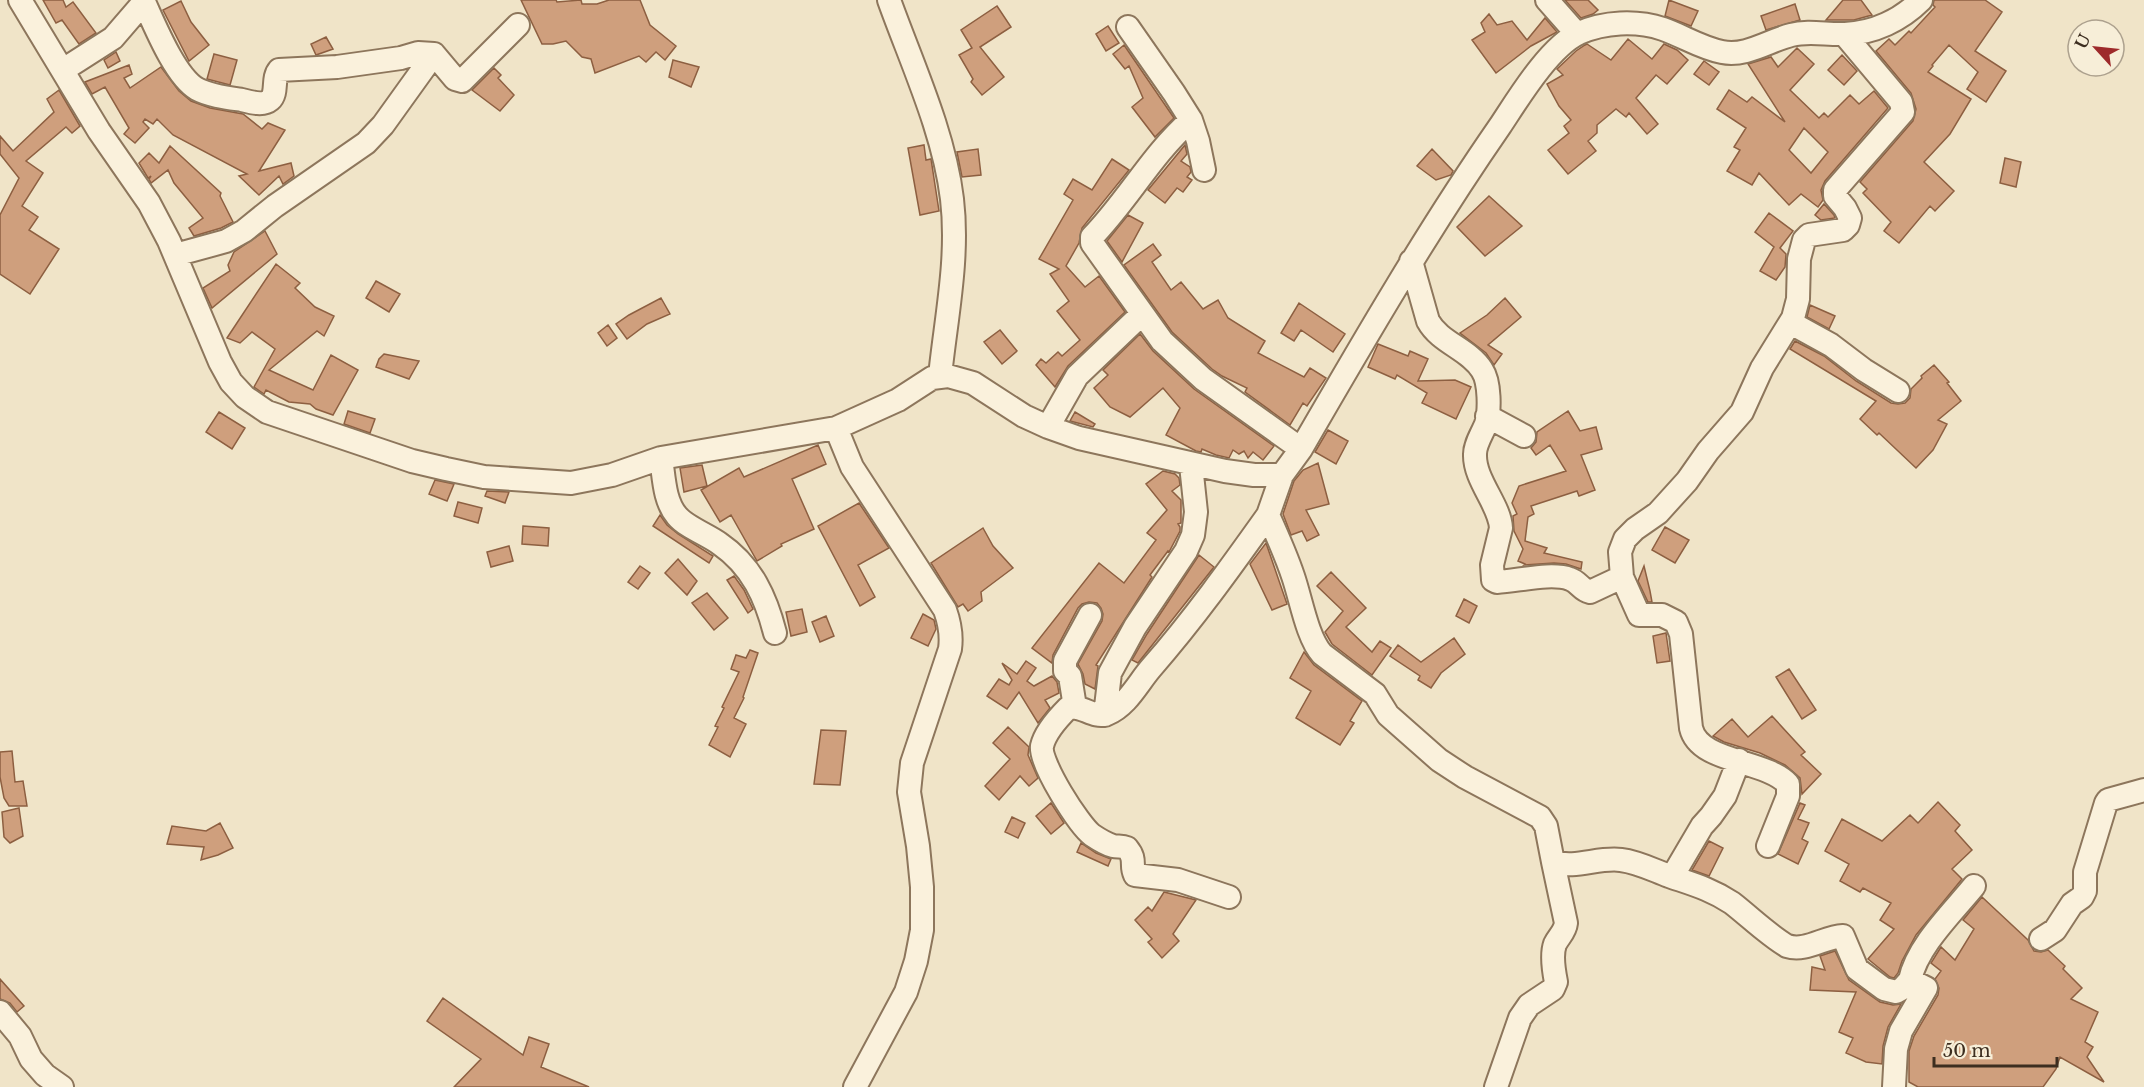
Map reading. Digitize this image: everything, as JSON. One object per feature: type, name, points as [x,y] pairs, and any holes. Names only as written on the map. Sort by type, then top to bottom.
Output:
[{"type":"street","points":[[20,0],[99,131],[149,203],[175,255],[220,362],[231,382],[245,397],[267,412],[412,461],[484,477],[571,483],[612,475],[661,458],[836,428],[891,404],[932,378],[954,376],[973,383],[1024,416],[1079,438],[1191,465],[1254,476],[1282,475]]},
{"type":"street","points":[[890,0],[943,150],[952,200],[954,248],[940,376]]},
{"type":"street","points":[[1546,0],[1577,34]]},
{"type":"street","points":[[1229,897],[1178,880],[1135,875],[1133,857],[1127,848],[1113,846],[1091,834],[1082,825],[1062,795],[1044,758],[1042,750],[1045,740],[1050,729],[1066,710],[1075,707],[1097,715],[1105,715],[1123,703],[1162,657],[1268,515],[1282,475],[1301,449],[1411,261],[1527,88],[1558,48],[1577,34],[1593,28],[1616,24],[1646,26],[1664,30],[1708,49],[1738,53],[1792,34],[1812,32],[1844,34],[1878,28],[1906,14],[1922,0]]},
{"type":"street","points":[[63,70],[113,38],[144,1],[163,43],[190,84],[207,93],[262,103],[268,102],[273,94],[279,70],[337,67],[401,58],[418,53],[434,54],[455,79],[462,81],[518,26]]},
{"type":"street","points":[[1128,27],[1191,120],[1204,170]]},
{"type":"street","points":[[1768,846],[1788,796],[1788,783],[1753,764],[1710,751],[1695,740],[1691,728],[1679,627],[1668,617],[1639,615],[1622,577],[1620,552],[1630,532],[1658,513],[1742,412],[1762,368],[1791,322],[1797,307],[1799,259],[1804,240],[1809,235],[1839,232],[1848,225],[1850,218],[1835,196],[1835,190],[1901,114],[1902,103],[1844,34]]},
{"type":"street","points":[[175,255],[226,241],[244,231],[274,206],[366,142],[383,125],[434,54]]},
{"type":"street","points":[[1191,120],[1173,136],[1091,240],[1162,340],[1203,380],[1301,449]]},
{"type":"street","points":[[1411,261],[1432,328],[1470,357],[1483,371],[1487,388],[1487,416],[1474,456],[1485,491],[1500,522],[1492,565],[1493,580],[1498,582],[1534,578],[1567,578],[1578,582],[1586,592],[1590,592],[1622,577]]},
{"type":"street","points":[[1048,427],[1077,376],[1142,314]]},
{"type":"street","points":[[1791,322],[1831,345],[1864,370],[1898,391]]},
{"type":"street","points":[[1487,416],[1524,436]]},
{"type":"street","points":[[836,428],[852,467],[945,610],[952,639],[918,743],[911,773],[909,792],[922,887],[922,930],[916,961],[906,992],[855,1087]]},
{"type":"street","points":[[661,458],[666,489],[677,516],[722,544],[742,565],[761,590],[768,605],[775,633]]},
{"type":"street","points":[[1105,715],[1110,672],[1136,627],[1186,551],[1195,530],[1196,512],[1191,465]]},
{"type":"street","points":[[1268,515],[1292,574],[1308,628],[1322,654],[1375,694],[1388,715],[1439,760],[1465,777],[1540,817],[1546,826],[1566,923],[1565,930],[1554,948],[1556,982],[1553,989],[1528,1005],[1520,1017],[1496,1087]]},
{"type":"street","points":[[1075,707],[1070,676],[1065,671],[1065,661],[1090,615]]},
{"type":"street","points":[[1672,877],[1702,826],[1725,796],[1739,760]]},
{"type":"street","points":[[2041,939],[2055,930],[2072,904],[2082,897],[2085,891],[2085,872],[2106,802],[2144,790]]},
{"type":"street","points":[[1553,862],[1576,865],[1621,860],[1690,881],[1718,894],[1787,946],[1804,947],[1843,936],[1855,967],[1884,989],[1896,992],[1910,980],[1925,948],[1974,886]]},
{"type":"street","points":[[1894,1087],[1896,1049],[1901,1030],[1926,988],[1910,980]]},
{"type":"street","points":[[0,1012],[20,1036],[31,1059],[45,1075],[62,1087]]},
{"type":"building","points":[[43,0],[63,0],[66,7],[73,2],[96,33],[79,44],[62,20],[56,23]]},
{"type":"building","points":[[521,0],[556,0],[557,2],[581,0],[582,4],[597,4],[609,0],[640,0],[650,25],[676,46],[665,60],[656,52],[646,62],[639,56],[595,73],[591,59],[582,57],[566,41],[542,44]]},
{"type":"building","points":[[1565,0],[1588,0],[1598,10],[1581,18]]},
{"type":"building","points":[[1669,0],[1698,11],[1691,26],[1665,16]]},
{"type":"building","points":[[1843,0],[1861,0],[1872,15],[1854,20],[1826,20]]},
{"type":"building","points":[[1934,0],[1985,0],[2002,12],[1975,51],[2006,71],[1986,102],[1967,89],[1978,72],[1949,45],[1932,65],[1928,72],[1971,99],[1950,134],[1924,162],[1954,191],[1935,211],[1930,206],[1899,243],[1884,231],[1891,222],[1863,193],[1867,189],[1860,182],[1913,121],[1916,109],[1911,93],[1876,51],[1889,39],[1895,45],[1909,31],[1911,33],[1935,7]]},
{"type":"building","points":[[181,1],[191,22],[209,45],[189,61],[163,10]]},
{"type":"building","points":[[1795,4],[1800,20],[1766,30],[1761,16]]},
{"type":"building","points":[[997,6],[1011,27],[980,47],[1004,77],[982,95],[971,82],[973,79],[959,55],[972,48],[961,30]]},
{"type":"building","points":[[1489,14],[1497,25],[1512,21],[1527,40],[1545,18],[1557,32],[1531,46],[1496,73],[1472,40],[1485,32],[1481,23]]},
{"type":"building","points":[[1108,26],[1119,43],[1106,51],[1096,34]]},
{"type":"building","points":[[326,37],[333,49],[316,55],[311,44]]},
{"type":"building","points":[[1628,39],[1652,59],[1664,44],[1677,50],[1688,60],[1667,84],[1656,75],[1636,98],[1658,124],[1647,134],[1629,113],[1626,117],[1616,109],[1597,125],[1597,133],[1588,141],[1596,151],[1568,174],[1548,150],[1569,133],[1564,126],[1571,120],[1559,106],[1547,84],[1563,75],[1557,69],[1585,45],[1587,44],[1611,60]]},
{"type":"building","points":[[1124,45],[1174,118],[1155,137],[1132,107],[1143,98],[1129,66],[1125,69],[1113,54]]},
{"type":"building","points":[[1797,48],[1814,64],[1790,90],[1819,118],[1824,113],[1828,117],[1850,95],[1859,104],[1874,91],[1888,108],[1825,181],[1821,190],[1823,200],[1818,207],[1801,194],[1789,205],[1759,173],[1752,185],[1727,171],[1740,150],[1734,147],[1746,128],[1717,109],[1729,90],[1747,102],[1752,97],[1785,122],[1748,64],[1771,57],[1778,67]],"holes":[[[1804,128],[1828,152],[1811,173],[1789,150]]]},
{"type":"building","points":[[116,52],[120,61],[108,68],[104,60]]},
{"type":"building","points":[[214,54],[237,60],[230,85],[207,79]]},
{"type":"building","points":[[1842,55],[1857,71],[1844,85],[1828,70]]},
{"type":"building","points":[[673,60],[699,67],[691,87],[669,77]]},
{"type":"building","points":[[1704,61],[1719,72],[1709,85],[1694,74]]},
{"type":"building","points":[[129,65],[132,74],[124,78],[130,88],[161,67],[179,91],[191,101],[210,108],[243,114],[262,129],[268,123],[285,130],[259,171],[291,163],[294,176],[283,184],[279,176],[259,195],[239,176],[247,174],[173,135],[157,119],[153,124],[145,119],[143,122],[149,128],[135,143],[124,134],[129,128],[105,87],[92,94],[85,82]]},
{"type":"building","points":[[494,68],[501,75],[498,78],[514,95],[500,111],[472,90]]},
{"type":"building","points":[[59,90],[80,126],[72,133],[66,127],[26,161],[43,173],[22,206],[38,217],[29,230],[59,249],[30,294],[0,274],[0,215],[19,178],[0,154],[0,136],[13,151],[54,112],[47,99]]},
{"type":"building","points":[[924,145],[926,160],[931,159],[939,211],[920,215],[908,148]]},
{"type":"building","points":[[1185,145],[1187,154],[1181,161],[1190,167],[1191,172],[1187,177],[1192,180],[1183,192],[1177,188],[1165,203],[1148,190]]},
{"type":"building","points":[[170,146],[221,193],[220,196],[233,222],[194,236],[189,228],[203,218],[174,183],[168,170],[151,183],[149,179],[151,176],[148,178],[139,163],[149,153],[159,163]]},
{"type":"building","points":[[978,149],[981,175],[962,177],[957,152]]},
{"type":"building","points":[[1432,149],[1453,171],[1451,175],[1436,180],[1417,166]]},
{"type":"building","points":[[2005,158],[2021,162],[2016,187],[2000,183]]},
{"type":"building","points":[[1112,159],[1129,170],[1082,228],[1079,243],[1066,266],[1085,287],[1099,276],[1125,312],[1068,366],[1055,387],[1036,365],[1041,359],[1046,363],[1058,352],[1062,356],[1080,340],[1057,311],[1069,301],[1050,274],[1059,269],[1039,259],[1073,200],[1064,194],[1073,179],[1092,190]]},
{"type":"building","points":[[1489,196],[1522,226],[1485,256],[1457,227]]},
{"type":"building","points":[[1824,204],[1835,218],[1821,220],[1815,215]]},
{"type":"building","points":[[1769,213],[1793,231],[1780,248],[1786,254],[1785,267],[1776,280],[1760,271],[1774,247],[1755,232]]},
{"type":"building","points":[[1128,215],[1143,223],[1122,262],[1107,241]]},
{"type":"building","points":[[265,231],[277,254],[212,308],[203,288],[230,271],[228,265],[234,252]]},
{"type":"building","points":[[1153,244],[1161,255],[1152,262],[1171,290],[1181,282],[1203,309],[1218,300],[1228,318],[1265,341],[1258,353],[1304,377],[1310,368],[1326,378],[1307,406],[1303,403],[1290,425],[1245,392],[1247,388],[1212,369],[1172,332],[1124,265]]},
{"type":"building","points":[[276,264],[300,283],[295,288],[315,307],[334,316],[324,336],[317,331],[269,370],[313,390],[331,355],[358,370],[333,415],[316,409],[310,404],[289,402],[266,390],[264,394],[254,387],[275,349],[252,332],[240,343],[227,338]]},
{"type":"building","points":[[376,281],[400,294],[389,312],[366,298]]},
{"type":"building","points":[[661,298],[670,314],[647,324],[627,339],[616,324]]},
{"type":"building","points":[[1505,298],[1521,317],[1488,345],[1502,354],[1494,365],[1486,353],[1460,333],[1487,315]]},
{"type":"building","points":[[1299,303],[1345,334],[1333,352],[1301,330],[1294,341],[1281,333]]},
{"type":"building","points":[[1810,305],[1835,316],[1829,329],[1807,317]]},
{"type":"building","points":[[608,325],[617,338],[607,346],[598,333]]},
{"type":"building","points":[[1000,330],[1017,351],[1002,364],[984,342]]},
{"type":"building","points":[[1140,334],[1153,351],[1194,389],[1274,446],[1263,460],[1253,452],[1248,458],[1244,451],[1239,454],[1233,450],[1229,458],[1202,449],[1201,452],[1196,451],[1166,435],[1180,408],[1163,388],[1130,417],[1110,407],[1094,388],[1108,375],[1103,370]]},
{"type":"building","points":[[1795,341],[1824,356],[1856,381],[1891,403],[1905,403],[1910,398],[1911,389],[1934,365],[1949,382],[1947,383],[1961,401],[1938,420],[1947,424],[1933,450],[1916,468],[1879,433],[1877,435],[1860,419],[1876,401],[1790,349]]},
{"type":"building","points":[[1378,344],[1408,356],[1410,351],[1428,359],[1418,381],[1455,380],[1471,387],[1456,419],[1422,403],[1427,393],[1397,375],[1395,379],[1368,367]]},
{"type":"building","points":[[384,354],[419,361],[409,379],[376,367]]},
{"type":"building","points":[[348,411],[375,419],[370,433],[344,424]]},
{"type":"building","points":[[1568,411],[1580,431],[1596,427],[1602,449],[1581,455],[1595,490],[1579,496],[1577,491],[1531,506],[1534,514],[1528,517],[1525,541],[1547,548],[1544,553],[1582,562],[1581,569],[1554,563],[1524,565],[1518,561],[1523,549],[1514,531],[1513,516],[1517,514],[1512,503],[1519,486],[1566,471],[1550,445],[1536,455],[1531,448],[1536,442],[1537,432]]},
{"type":"building","points":[[219,412],[245,428],[232,449],[206,432]]},
{"type":"building","points":[[1075,412],[1095,424],[1093,427],[1070,421]]},
{"type":"building","points":[[1328,430],[1348,441],[1336,464],[1315,452]]},
{"type":"building","points":[[818,445],[826,464],[792,479],[814,529],[781,544],[782,546],[757,561],[731,515],[720,522],[701,490],[739,468],[744,477]]},
{"type":"building","points":[[1318,463],[1329,504],[1306,510],[1319,535],[1307,541],[1302,531],[1291,535],[1283,514],[1294,481],[1303,470]]},
{"type":"building","points":[[702,465],[707,486],[684,492],[680,468]]},
{"type":"building","points":[[1163,471],[1175,474],[1179,478],[1180,485],[1172,491],[1181,500],[1181,523],[1178,524],[1180,531],[1169,552],[1150,575],[1152,577],[1096,665],[1098,666],[1095,689],[1085,684],[1078,664],[1102,621],[1103,614],[1097,603],[1089,602],[1078,608],[1053,655],[1052,663],[1032,648],[1099,563],[1124,583],[1156,540],[1147,533],[1167,510],[1146,484]]},
{"type":"building","points":[[435,480],[454,484],[447,501],[429,494]]},
{"type":"building","points":[[487,491],[509,492],[505,503],[485,496]]},
{"type":"building","points":[[458,502],[482,508],[478,523],[454,516]]},
{"type":"building","points":[[859,503],[889,548],[858,565],[875,597],[860,606],[818,526]]},
{"type":"building","points":[[660,515],[678,534],[713,556],[709,563],[653,526]]},
{"type":"building","points":[[523,526],[549,528],[548,546],[522,544]]},
{"type":"building","points":[[1665,527],[1689,540],[1675,563],[1652,550]]},
{"type":"building","points":[[983,528],[993,546],[1013,568],[981,592],[982,601],[968,611],[963,604],[958,607],[931,563]]},
{"type":"building","points":[[1266,543],[1287,604],[1272,610],[1250,564]]},
{"type":"building","points":[[509,546],[513,561],[491,567],[487,552]]},
{"type":"building","points":[[1199,555],[1214,567],[1138,663],[1132,660],[1147,634]]},
{"type":"building","points":[[678,559],[697,581],[687,595],[665,573]]},
{"type":"building","points":[[640,566],[650,573],[638,589],[628,582]]},
{"type":"building","points":[[1644,566],[1652,602],[1648,602],[1638,581]]},
{"type":"building","points":[[1331,572],[1366,608],[1346,627],[1372,652],[1380,641],[1391,648],[1372,675],[1332,644],[1325,632],[1343,611],[1317,586]]},
{"type":"building","points":[[734,576],[753,609],[748,613],[727,580]]},
{"type":"building","points":[[707,593],[728,618],[714,630],[692,603]]},
{"type":"building","points":[[1464,599],[1477,606],[1469,623],[1456,616]]},
{"type":"building","points":[[802,609],[807,632],[791,636],[786,612]]},
{"type":"building","points":[[923,614],[934,620],[936,629],[928,646],[911,638]]},
{"type":"building","points":[[826,616],[834,636],[820,642],[812,622]]},
{"type":"building","points":[[1666,633],[1670,661],[1657,663],[1653,636]]},
{"type":"building","points":[[1454,638],[1465,654],[1441,673],[1431,688],[1418,680],[1420,676],[1390,656],[1398,645],[1421,662]]},
{"type":"building","points":[[750,650],[758,653],[744,698],[734,718],[746,724],[730,757],[709,745],[718,727],[715,726],[724,708],[722,707],[739,672],[731,669],[736,655],[746,658]]},
{"type":"building","points":[[1304,652],[1314,665],[1362,701],[1350,721],[1354,723],[1340,745],[1296,718],[1311,691],[1290,678]]},
{"type":"building","points":[[1026,661],[1036,668],[1027,681],[1034,686],[1052,676],[1057,682],[1059,693],[1045,700],[1050,708],[1038,723],[1019,692],[1007,709],[987,696],[999,679],[1009,685],[1012,680],[1002,663],[1017,674]]},
{"type":"building","points":[[1789,669],[1816,710],[1802,719],[1776,677]]},
{"type":"building","points":[[1772,716],[1805,752],[1801,755],[1821,774],[1802,794],[1800,778],[1785,765],[1713,736],[1732,719],[1748,737]]},
{"type":"building","points":[[1008,727],[1029,747],[1028,755],[1038,778],[1029,786],[1020,776],[999,800],[985,786],[1010,759],[993,743]]},
{"type":"building","points":[[821,730],[846,731],[840,785],[814,784]]},
{"type":"building","points":[[12,751],[15,782],[23,781],[27,806],[9,806],[4,798],[0,777],[0,752]]},
{"type":"building","points":[[1938,802],[1960,825],[1955,831],[1972,850],[1952,869],[1962,879],[1916,935],[1898,973],[1894,978],[1890,977],[1868,959],[1894,929],[1880,920],[1891,903],[1863,888],[1860,892],[1840,881],[1849,864],[1825,851],[1842,819],[1882,841],[1910,815],[1918,823]]},
{"type":"building","points":[[1051,803],[1064,823],[1051,834],[1036,816]]},
{"type":"building","points":[[1800,803],[1805,805],[1798,819],[1809,823],[1802,839],[1808,842],[1798,864],[1778,854]]},
{"type":"building","points":[[19,808],[23,836],[10,843],[4,837],[2,812]]},
{"type":"building","points":[[1012,817],[1025,823],[1018,838],[1005,832]]},
{"type":"building","points":[[220,823],[233,848],[218,855],[201,860],[204,847],[167,844],[172,826],[206,831]]},
{"type":"building","points":[[1709,841],[1723,848],[1709,876],[1692,870]]},
{"type":"building","points":[[1081,843],[1111,859],[1108,866],[1077,852]]},
{"type":"building","points":[[1164,892],[1196,900],[1173,934],[1179,941],[1162,958],[1148,942],[1152,939],[1135,920],[1148,907],[1152,911]]},
{"type":"building","points":[[1982,897],[2028,940],[2034,951],[2048,950],[2065,966],[2063,969],[2082,988],[2071,999],[2098,1012],[2085,1042],[2093,1047],[2087,1057],[2104,1082],[2060,1057],[2056,1069],[2043,1087],[1918,1087],[1909,1082],[1909,1051],[1914,1036],[1938,995],[1939,988],[1935,979],[1941,971],[1931,963],[1941,947],[1955,960],[1974,929],[1963,920]]},
{"type":"building","points":[[1835,951],[1849,980],[1880,1002],[1901,1004],[1888,1027],[1883,1046],[1882,1064],[1866,1062],[1846,1053],[1853,1038],[1839,1032],[1856,992],[1810,990],[1812,967],[1825,970],[1820,956]]},
{"type":"building","points":[[0,979],[24,1006],[17,1012],[10,1003],[0,999]]},
{"type":"building","points":[[443,998],[523,1055],[529,1037],[549,1044],[541,1067],[589,1087],[454,1087],[481,1059],[427,1021]]}]
